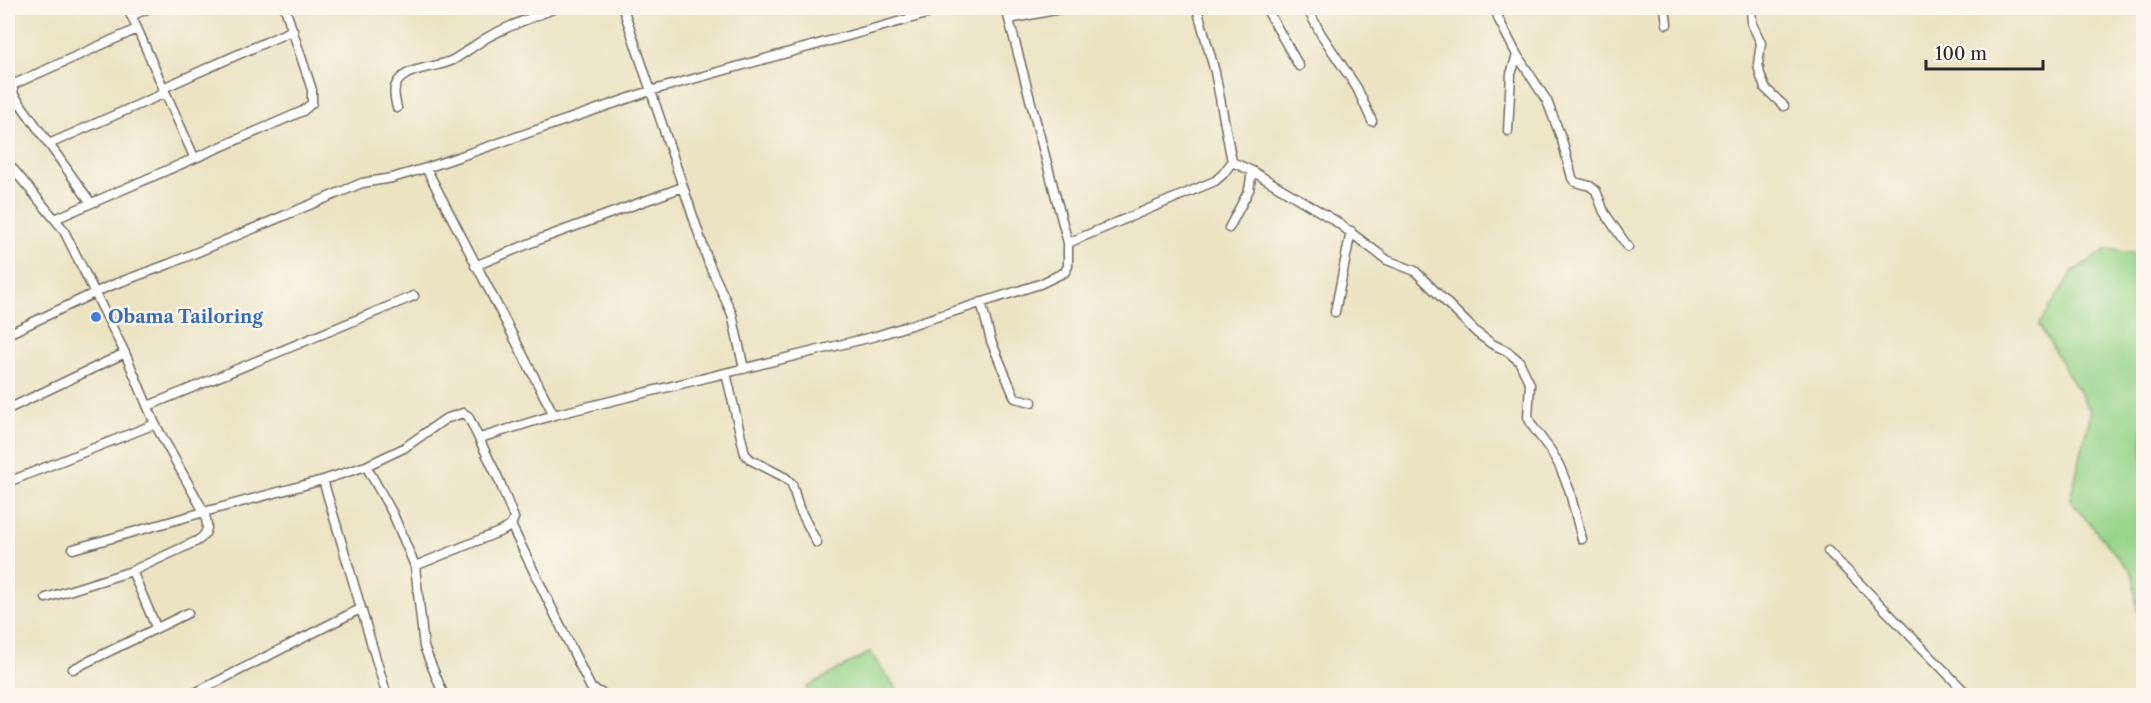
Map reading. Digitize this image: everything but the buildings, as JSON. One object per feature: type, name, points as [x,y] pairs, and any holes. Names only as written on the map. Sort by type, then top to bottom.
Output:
[{"type":"street","points":[[149,8],[130,12],[194,157]]},
{"type":"street","points":[[55,219],[303,111],[312,103],[312,90],[285,8]]},
{"type":"street","points":[[398,108],[393,94],[401,78],[424,67],[452,60],[517,23],[556,8]]},
{"type":"street","points":[[623,8],[709,264],[732,314],[744,369]]},
{"type":"street","points":[[8,334],[96,293],[362,183],[392,178],[426,168],[650,91],[948,8]]},
{"type":"street","points":[[480,438],[554,416],[876,336],[1048,281],[1065,272],[1068,266],[1068,243],[1006,8]]},
{"type":"street","points":[[1009,19],[1065,8]]},
{"type":"street","points":[[1068,243],[1215,181],[1232,162],[1215,72],[1197,8]]},
{"type":"street","points":[[1266,8],[1299,66]]},
{"type":"street","points":[[1307,8],[1321,34],[1357,88],[1372,121]]},
{"type":"street","points":[[1495,8],[1517,55],[1547,101],[1562,140],[1572,178],[1575,182],[1590,186],[1596,191],[1604,212],[1628,247]]},
{"type":"street","points":[[1665,8],[1667,24]]},
{"type":"street","points":[[1751,8],[1752,24],[1761,43],[1758,64],[1760,74],[1765,88],[1784,106]]},
{"type":"street","points":[[92,203],[14,95],[12,85],[137,29]]},
{"type":"street","points":[[50,144],[293,30]]},
{"type":"street","points":[[1508,131],[1511,74],[1517,55]]},
{"type":"street","points":[[1232,162],[1252,171],[1351,231],[1387,260],[1415,271],[1477,333],[1519,360],[1530,384],[1528,417],[1551,451],[1564,477],[1582,539]]},
{"type":"street","points":[[8,163],[63,230],[125,353],[155,424],[204,512],[208,530],[204,537],[132,571],[46,598]]},
{"type":"street","points":[[426,168],[554,416]]},
{"type":"street","points":[[1229,228],[1249,190],[1252,171]]},
{"type":"street","points":[[475,266],[543,238],[683,187]]},
{"type":"street","points":[[1335,312],[1351,231]]},
{"type":"street","points":[[148,406],[414,296]]},
{"type":"street","points":[[981,302],[991,341],[1004,369],[1011,393],[1015,398],[1032,402]]},
{"type":"street","points":[[8,409],[125,353]]},
{"type":"street","points":[[726,373],[745,454],[751,460],[786,478],[792,484],[799,508],[817,543]]},
{"type":"street","points":[[73,549],[366,466],[404,448],[445,419],[463,413],[468,417],[480,438],[514,518],[511,525],[495,534],[414,566]]},
{"type":"street","points":[[8,483],[155,424]]},
{"type":"street","points":[[366,466],[393,514],[414,566],[423,646],[444,696]]},
{"type":"street","points":[[323,480],[387,696]]},
{"type":"street","points":[[511,525],[591,688],[607,696]]},
{"type":"street","points":[[1828,551],[1969,696]]},
{"type":"street","points":[[132,571],[156,627]]},
{"type":"street","points":[[189,696],[360,609]]},
{"type":"street","points":[[73,669],[188,613]]},
{"type":"green space","points":[[2107,249],[2143,255],[2143,627],[2139,624],[2133,575],[2070,500],[2091,412],[2039,325],[2072,272]]},
{"type":"green space","points":[[870,652],[901,695],[809,695],[807,687]]},
{"type":"place","name":"Obama Tailoring","points":[[96,317]]}]
